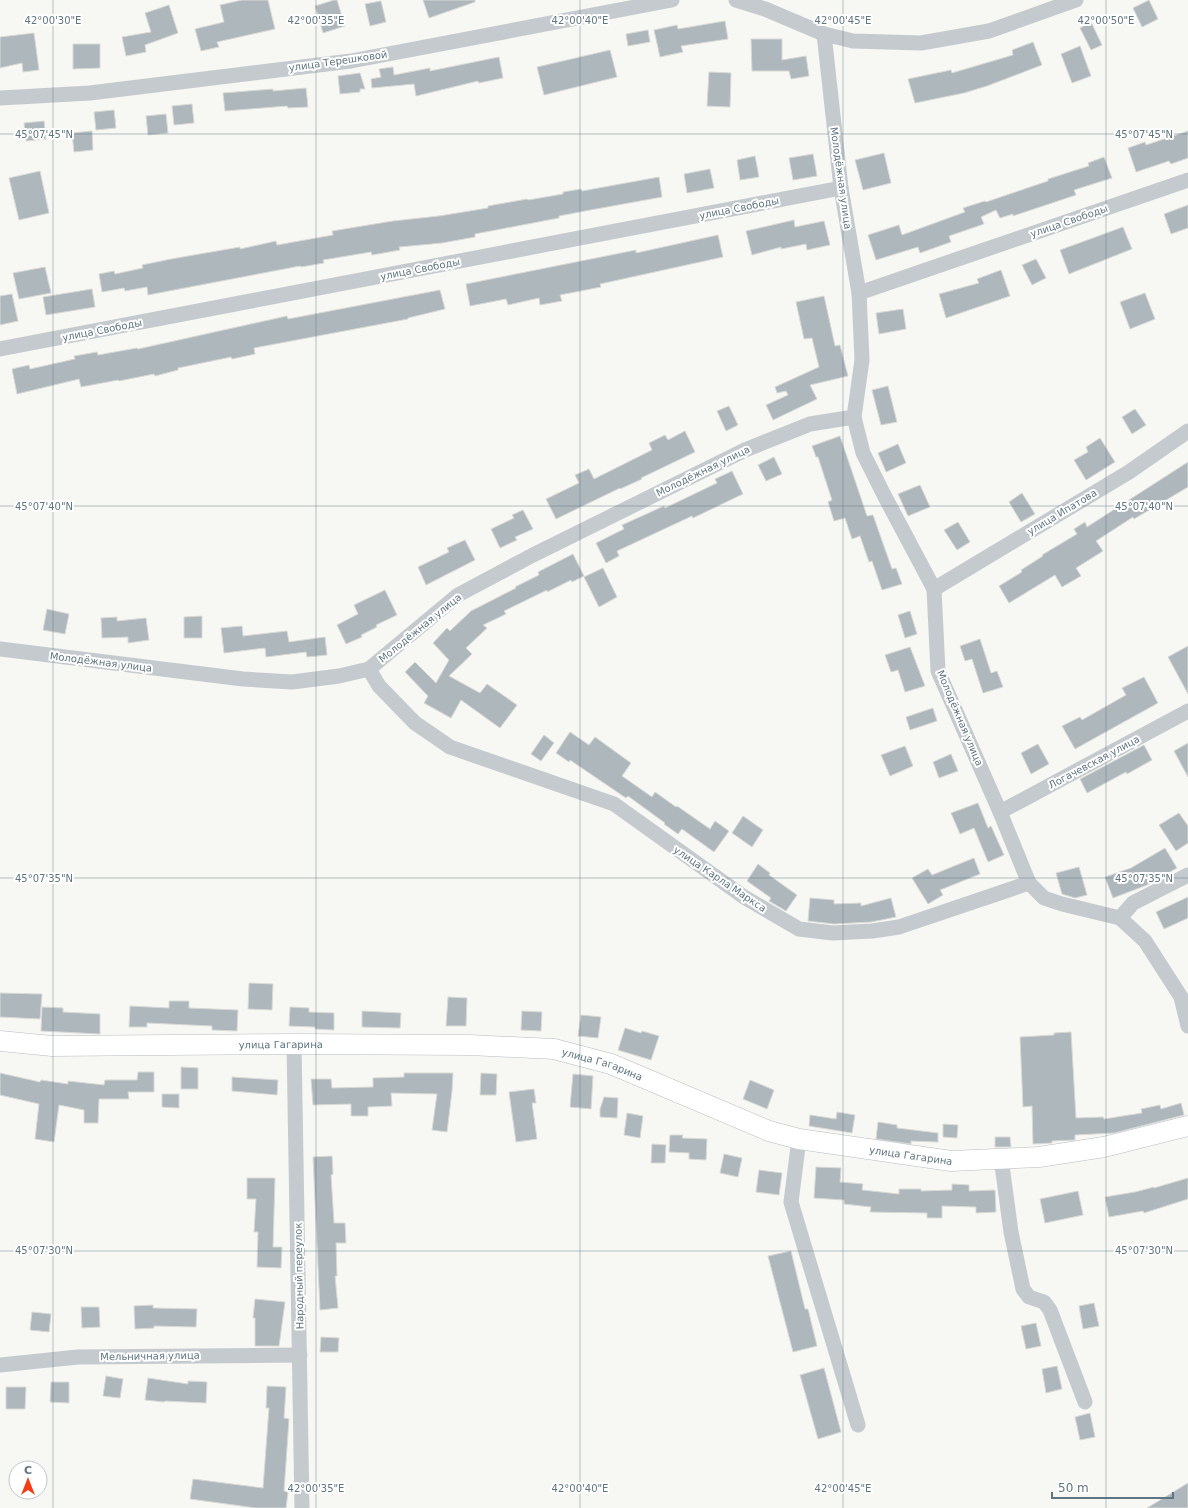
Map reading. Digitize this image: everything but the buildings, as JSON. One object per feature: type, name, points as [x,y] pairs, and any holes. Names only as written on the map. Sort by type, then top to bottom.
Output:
[{"type":"main road","name":"улица Гагарина","points":[[0,1041],[52,1046],[294,1044],[469,1045],[554,1049],[611,1064],[769,1130],[799,1139],[951,1160],[1039,1156],[1104,1147],[1188,1126]]},
{"type":"street","name":"улица Терешковой","points":[[0,98],[90,93],[351,60],[672,0]]},
{"type":"street","points":[[736,0],[765,9],[824,34],[853,41],[921,43],[989,30],[1076,0]]},
{"type":"street","name":"Молодёжная улица","points":[[824,34],[841,188],[859,292],[862,360],[854,417],[863,453],[934,589],[938,671],[1000,812],[1029,883]]},
{"type":"street","name":"улица Свободы","points":[[859,292],[1188,180]]},
{"type":"street","name":"улица Свободы","points":[[0,349],[841,188]]},
{"type":"street","name":"Молодёжная улица","points":[[0,649],[250,680],[292,682],[339,676],[369,670],[458,595],[533,554],[745,450],[810,424],[854,417]]},
{"type":"street","name":"улица Ипатова","points":[[934,589],[1129,472],[1188,431]]},
{"type":"street","name":"улица Карла Маркса","points":[[369,670],[379,686],[416,723],[450,747],[614,804],[744,897],[799,929],[833,933],[872,932],[900,927],[1029,883]]},
{"type":"street","name":"Логачевская улица","points":[[1000,812],[1188,711]]},
{"type":"street","points":[[1120,918],[1133,903],[1188,875]]},
{"type":"street","points":[[1029,883],[1044,898],[1062,904],[1120,918],[1145,941],[1184,996],[1188,1026]]},
{"type":"street","name":"Народный переулок","points":[[294,1044],[302,1508]]},
{"type":"street","points":[[799,1139],[791,1202],[858,1425]]},
{"type":"street","points":[[1001,1158],[1011,1232],[1023,1289],[1029,1297],[1044,1302],[1050,1310],[1085,1402]]},
{"type":"street","name":"Мельничная улица","points":[[0,1365],[78,1357],[300,1355]]}]
